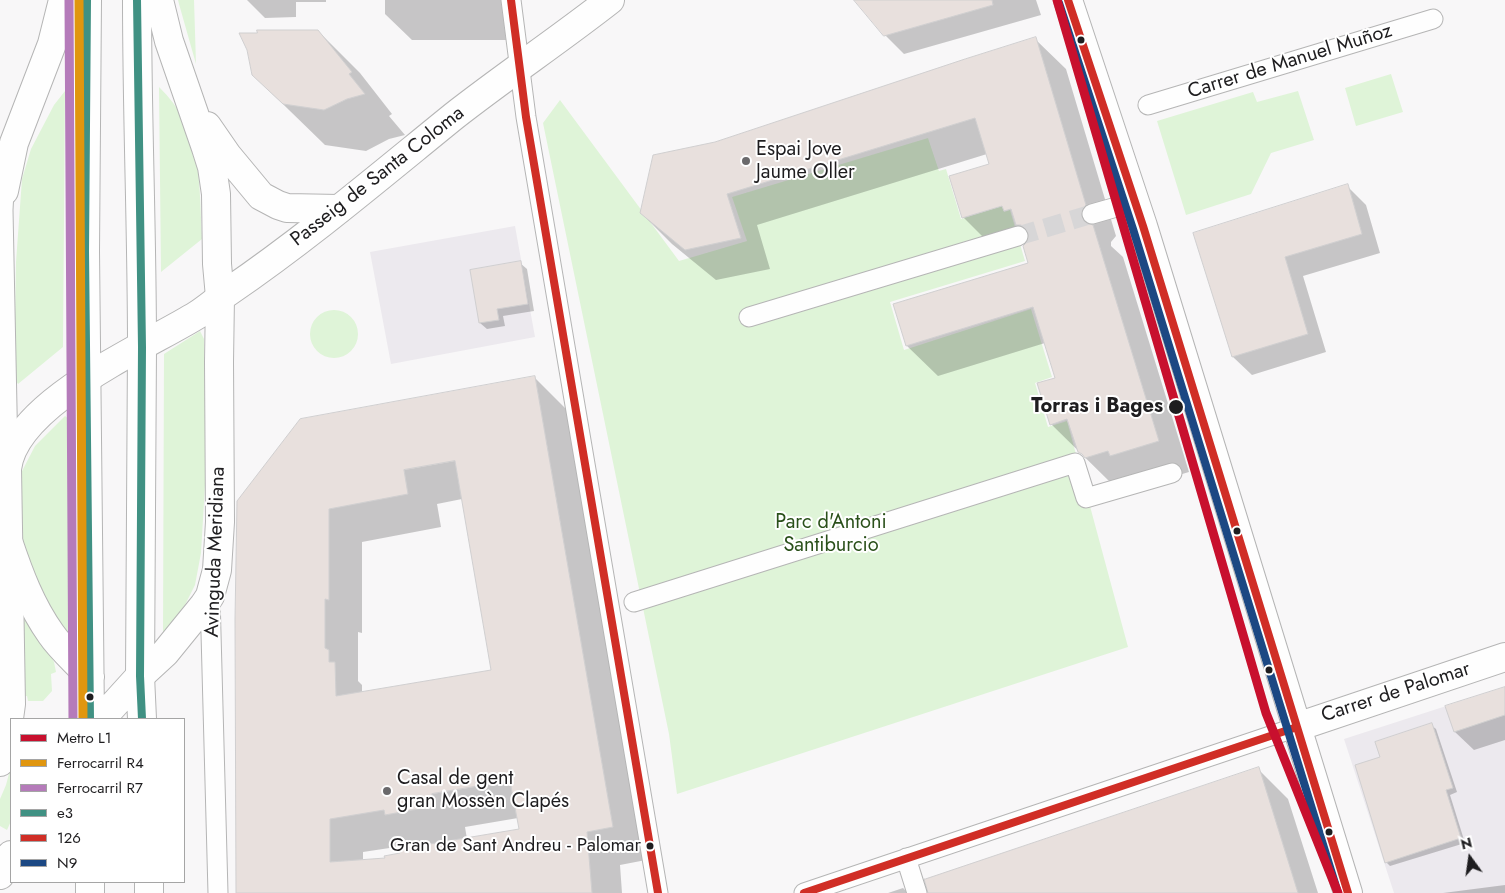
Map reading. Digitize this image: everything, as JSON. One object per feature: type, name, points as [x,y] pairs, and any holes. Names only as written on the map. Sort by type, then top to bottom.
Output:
[{"type":"main road","points":[[4,191],[14,143],[52,44],[63,0]]},
{"type":"main road","points":[[87,0],[85,251],[90,718]]},
{"type":"main road","points":[[137,0],[142,346],[140,676],[142,718]]},
{"type":"main road","points":[[159,0],[169,41],[183,83],[202,118],[227,155],[261,196],[288,208],[339,209]]},
{"type":"main road","name":"Passeig de Santa Coloma","points":[[142,346],[198,314],[270,263],[455,116],[610,0]]},
{"type":"main road","points":[[1068,0],[1134,202],[1348,893]]},
{"type":"main road","name":"Avinguda Meridiana","points":[[183,83],[212,167],[216,194],[217,264],[220,297],[220,522],[217,570],[210,596]]},
{"type":"main road","points":[[1,750],[10,713],[11,687],[8,460],[16,443],[51,404],[87,378],[142,346]]},
{"type":"main road","points":[[8,541],[26,591],[52,635],[90,677]]},
{"type":"main road","points":[[103,718],[140,676],[165,653],[210,596]]},
{"type":"main road","name":"Carrer de Palomar","points":[[1297,727],[1505,657]]},
{"type":"main road","points":[[0,875],[10,858]]},
{"type":"street","points":[[511,0],[526,117],[658,893]]},
{"type":"street","name":"Carrer de Manuel Muñoz","points":[[1148,105],[1432,18]]},
{"type":"street","points":[[0,156],[4,191],[8,460]]},
{"type":"street","points":[[1092,214],[1134,202]]},
{"type":"street","points":[[749,317],[1018,236]]},
{"type":"street","points":[[634,602],[1075,463],[1086,498],[1172,473]]},
{"type":"street","name":"Avinguda Meridiana","points":[[210,596],[218,893]]},
{"type":"street","name":"Carrer de Palomar","points":[[804,893],[1297,727]]},
{"type":"street","points":[[906,858],[917,893]]},
{"type":"shaded area","points":[[515,226],[535,337],[391,364],[370,252]]},
{"type":"shaded area","points":[[1505,687],[1505,893],[1394,893],[1344,739]]},
{"type":"green space","points":[[178,0],[194,0],[196,64],[179,4]]},
{"type":"green space","points":[[1391,74],[1403,112],[1356,126],[1345,88]]},
{"type":"green space","points":[[159,87],[173,103],[184,121],[191,139],[199,178],[202,239],[161,272]]},
{"type":"green space","points":[[65,91],[63,347],[18,384],[14,378],[16,262],[22,179],[31,149],[54,105]]},
{"type":"green space","points":[[1298,91],[1314,140],[1271,153],[1251,194],[1186,215],[1157,121],[1253,92],[1257,102]]},
{"type":"green space","name":"Parc d'Antoni Santiburcio","points":[[560,100],[679,261],[747,241],[732,197],[928,138],[939,171],[946,169],[961,219],[1002,206],[1004,212],[1010,210],[1025,261],[890,302],[904,350],[1031,309],[1052,377],[1035,383],[1048,427],[1067,421],[1128,647],[677,794],[669,734],[543,123]]},
{"type":"green space","points":[[329,310],[339,310],[348,314],[354,320],[357,325],[357,343],[348,354],[339,358],[329,358],[320,354],[314,348],[310,339],[310,329],[314,320],[320,314]]},
{"type":"green space","points":[[200,331],[204,339],[206,468],[201,553],[195,585],[185,605],[163,634],[164,354]]},
{"type":"green space","points":[[65,416],[69,419],[71,631],[68,639],[48,618],[17,532],[20,475],[35,446]]},
{"type":"green space","points":[[21,597],[54,662],[56,672],[51,674],[52,691],[43,701],[28,701],[27,696],[21,697]]},
{"type":"green space","points":[[10,770],[10,823],[7,830],[0,826],[0,799]]},
{"type":"building","points":[[854,0],[992,0],[993,5],[884,36]]},
{"type":"building","points":[[257,30],[318,30],[352,72],[349,74],[365,94],[347,99],[324,110],[283,104],[252,75],[247,50],[239,33],[257,33]]},
{"type":"building","points":[[1036,37],[1086,205],[1081,211],[1081,218],[1093,225],[1159,441],[1110,456],[1108,451],[1085,458],[1078,452],[1067,419],[1050,425],[1037,383],[1055,378],[1033,307],[906,346],[893,304],[1028,263],[1023,246],[1029,239],[1029,232],[1021,225],[1016,225],[1011,209],[1004,211],[1002,206],[962,218],[949,176],[989,164],[975,118],[727,194],[741,238],[685,250],[640,213],[653,155],[715,142]]},
{"type":"building","points":[[1348,184],[1362,234],[1285,257],[1308,334],[1232,357],[1193,233]]},
{"type":"building","points":[[521,261],[528,304],[497,309],[499,320],[479,323],[470,270]]},
{"type":"building","points":[[535,376],[613,827],[587,832],[592,893],[236,893],[235,619],[237,501],[300,419]],"holes":[[[455,461],[491,670],[336,696],[335,662],[329,662],[329,650],[325,648],[325,599],[329,600],[329,509],[408,494],[404,470]],[[510,781],[519,829],[400,849],[400,853],[384,856],[385,858],[330,862],[330,819],[384,810],[385,815],[434,806],[432,794]]]},
{"type":"building","points":[[1505,687],[1505,715],[1454,732],[1445,706]]},
{"type":"building","points":[[1432,723],[1453,788],[1446,790],[1461,838],[1385,863],[1355,765],[1380,757],[1375,742]]},
{"type":"building","points":[[1259,767],[1298,893],[928,893],[924,879]]},
{"type":"tunnel","points":[[1018,236],[1092,214]]},
{"type":"metro line","name":"L1","points":[[1057,0],[1266,713],[1338,893]]},
{"type":"rail line","name":"R7","points":[[69,0],[73,718]]},
{"type":"rail line","name":"R4","points":[[79,0],[83,718]]},
{"type":"transit line","name":"e3","points":[[87,0],[85,251],[90,718]]},
{"type":"transit line","name":"e3","points":[[137,0],[142,347],[140,676],[142,718]]},
{"type":"transit line","name":"126","points":[[511,0],[526,117],[658,893]]},
{"type":"transit line","name":"126","points":[[1068,0],[1143,226],[1348,893]]},
{"type":"transit line","name":"N9","points":[[1059,3],[1133,229],[1338,893]]},
{"type":"transit line","name":"126","points":[[804,893],[1297,727]]},
{"type":"place","name":"Espai Jove Jaume Oller","points":[[746,161]]},
{"type":"place","name":"Torras i Bages","points":[[1176,407]]},
{"type":"place","name":"Casal de gent gran Mossèn Clapés","points":[[387,791]]},
{"type":"place","name":"Gran de Sant Andreu - Palomar","points":[[650,846]]}]
